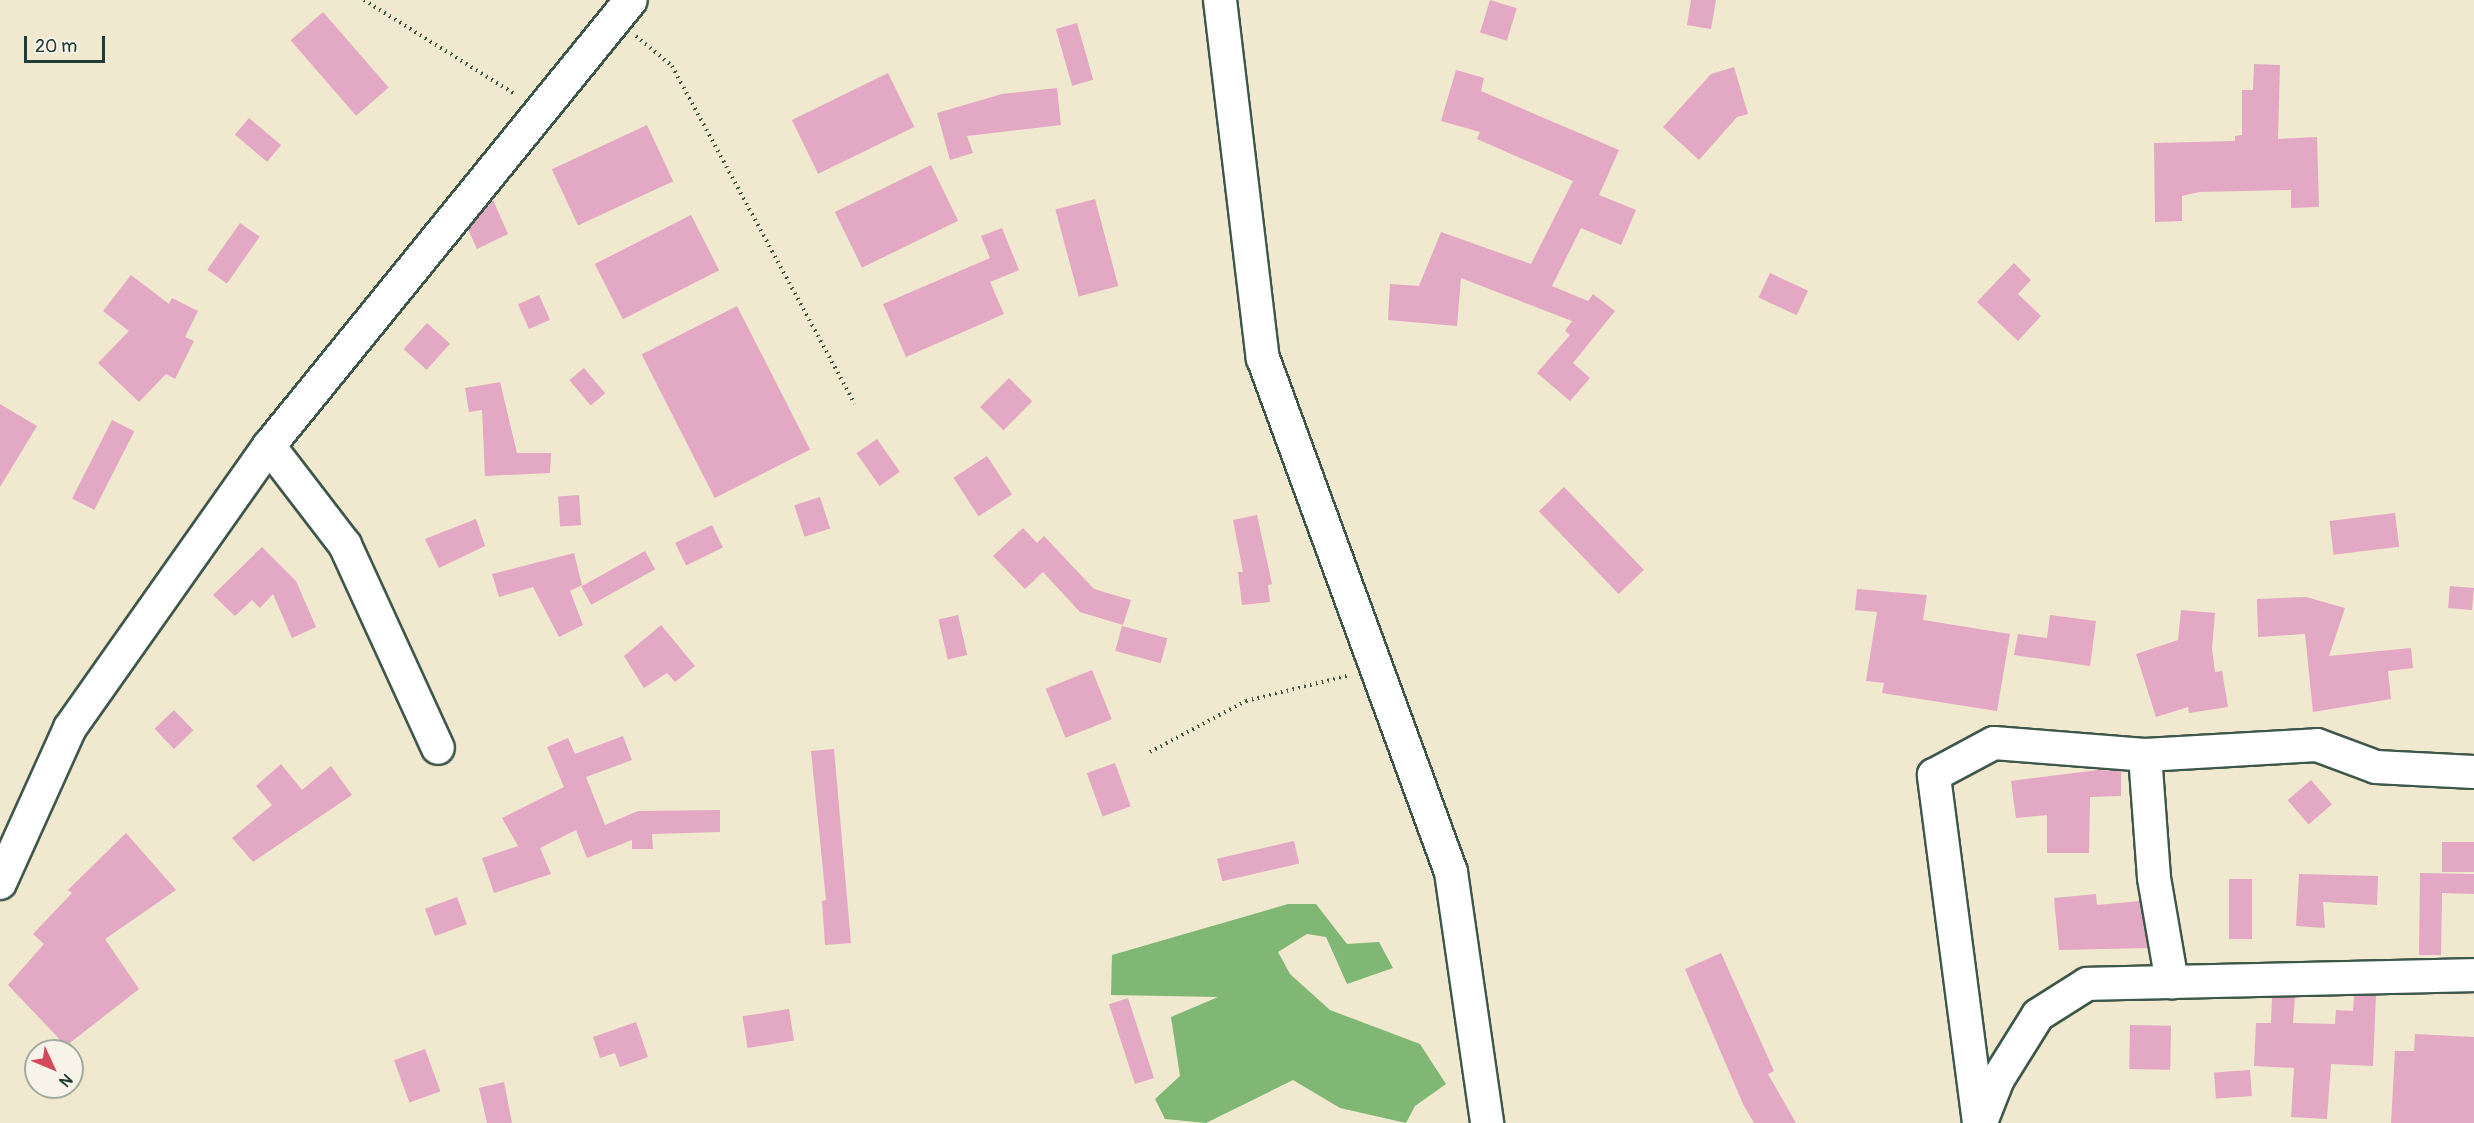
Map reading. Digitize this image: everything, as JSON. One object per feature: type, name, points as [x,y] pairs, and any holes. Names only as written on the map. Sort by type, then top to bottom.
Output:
[{"type":"street","points":[[1220,0],[1263,358],[1451,872],[1487,1123]]},
{"type":"street","points":[[0,883],[70,728],[269,446],[623,9]]},
{"type":"street","points":[[269,446],[345,545],[438,748]]},
{"type":"street","points":[[1980,1123],[1934,775],[1994,743],[2145,755],[2317,745],[2376,767],[2474,772]]},
{"type":"street","points":[[2145,755],[2154,878],[2172,982]]},
{"type":"street","points":[[1980,1123],[1998,1079],[2038,1015],[2087,984],[2474,975]]},
{"type":"path","points":[[364,0],[540,110]]},
{"type":"path","points":[[623,9],[672,66],[855,404]]},
{"type":"path","points":[[1150,752],[1246,700],[1377,668]]},
{"type":"green space","points":[[1288,904],[1316,904],[1347,944],[1379,942],[1393,968],[1347,984],[1326,937],[1307,934],[1278,952],[1290,974],[1330,1010],[1420,1044],[1446,1084],[1415,1106],[1406,1123],[1340,1108],[1293,1080],[1206,1123],[1165,1119],[1155,1099],[1180,1076],[1171,1017],[1218,997],[1111,995],[1112,955]]},
{"type":"building","points":[[1490,0],[1517,8],[1507,41],[1480,33]]},
{"type":"building","points":[[1691,0],[1716,0],[1711,29],[1687,25]]},
{"type":"building","points":[[323,12],[389,87],[356,116],[291,40]]},
{"type":"building","points":[[1077,23],[1093,80],[1072,86],[1056,29]]},
{"type":"building","points":[[2254,64],[2280,65],[2278,139],[2317,137],[2319,207],[2291,208],[2291,190],[2199,192],[2182,196],[2182,221],[2155,222],[2154,143],[2235,141],[2235,136],[2242,135],[2242,90],[2253,90]]},
{"type":"building","points":[[1734,67],[1748,114],[1737,117],[1699,160],[1663,127],[1711,74]]},
{"type":"building","points":[[1456,70],[1484,78],[1481,91],[1619,150],[1599,195],[1636,210],[1621,245],[1581,228],[1552,286],[1588,301],[1593,294],[1615,311],[1573,363],[1590,378],[1570,401],[1537,373],[1570,335],[1565,331],[1572,321],[1461,278],[1457,326],[1388,320],[1390,284],[1419,286],[1441,232],[1531,264],[1573,181],[1477,139],[1480,132],[1441,121]]},
{"type":"building","points":[[888,73],[914,127],[818,174],[792,120]]},
{"type":"building","points":[[1057,88],[1061,125],[967,136],[973,153],[950,160],[937,113],[1002,94]]},
{"type":"building","points":[[249,118],[281,145],[267,162],[235,135]]},
{"type":"building","points":[[647,125],[673,181],[578,226],[552,169]]},
{"type":"building","points":[[931,165],[958,221],[862,268],[835,212]]},
{"type":"building","points":[[1095,199],[1118,286],[1079,297],[1055,210]]},
{"type":"building","points":[[493,200],[508,234],[477,249],[468,229]]},
{"type":"building","points":[[691,215],[719,270],[623,319],[595,264]]},
{"type":"building","points":[[240,223],[260,237],[227,283],[207,270]]},
{"type":"building","points":[[1002,228],[1019,270],[990,282],[1004,314],[906,357],[883,304],[990,258],[981,236]]},
{"type":"building","points":[[2014,263],[2031,280],[2018,294],[2041,316],[2018,341],[1977,302]]},
{"type":"building","points":[[1770,273],[1808,291],[1797,315],[1759,297]]},
{"type":"building","points":[[131,275],[169,304],[172,298],[198,311],[185,337],[194,341],[175,379],[166,374],[139,402],[98,363],[129,331],[103,311]]},
{"type":"building","points":[[539,295],[550,320],[529,329],[518,304]]},
{"type":"building","points":[[737,306],[810,449],[715,498],[642,355]]},
{"type":"building","points":[[427,323],[450,344],[427,370],[404,349]]},
{"type":"building","points":[[584,368],[605,393],[591,405],[569,380]]},
{"type":"building","points":[[1009,378],[1032,401],[1003,430],[980,407]]},
{"type":"building","points":[[500,382],[517,453],[551,453],[550,473],[485,476],[482,410],[469,412],[465,388]]},
{"type":"building","points":[[0,404],[37,426],[0,487]]},
{"type":"building","points":[[112,420],[134,431],[94,510],[72,498]]},
{"type":"building","points":[[877,439],[900,472],[879,486],[857,453]]},
{"type":"building","points":[[987,456],[1012,495],[979,516],[953,478]]},
{"type":"building","points":[[1564,487],[1644,570],[1619,594],[1539,511]]},
{"type":"building","points":[[579,495],[581,525],[560,526],[558,496]]},
{"type":"building","points":[[820,497],[830,528],[805,537],[794,505]]},
{"type":"building","points":[[2395,513],[2399,547],[2334,555],[2329,521]]},
{"type":"building","points":[[1257,515],[1272,584],[1268,585],[1270,602],[1242,605],[1238,572],[1243,572],[1233,520]]},
{"type":"building","points":[[476,519],[485,546],[439,568],[425,539]]},
{"type":"building","points":[[712,525],[723,547],[686,565],[675,543]]},
{"type":"building","points":[[1023,528],[1037,543],[1044,536],[1094,589],[1131,600],[1123,625],[1080,612],[1043,572],[1025,589],[993,556]]},
{"type":"building","points":[[262,547],[296,581],[316,627],[292,638],[273,594],[260,608],[252,600],[235,616],[213,595]]},
{"type":"building","points":[[645,551],[655,569],[591,605],[581,586]]},
{"type":"building","points":[[574,553],[582,585],[570,591],[583,625],[559,637],[533,587],[499,597],[492,574]]},
{"type":"building","points":[[2450,586],[2474,588],[2472,610],[2448,608]]},
{"type":"building","points":[[1857,589],[1927,595],[1923,620],[2010,634],[1997,711],[1882,693],[1884,683],[1866,681],[1877,612],[1855,610]]},
{"type":"building","points":[[2306,597],[2345,608],[2329,656],[2411,648],[2413,668],[2388,671],[2391,699],[2313,712],[2305,634],[2258,637],[2257,599]]},
{"type":"building","points":[[2181,610],[2215,613],[2212,649],[2215,672],[2222,671],[2228,707],[2189,713],[2188,707],[2156,717],[2136,654],[2178,640]]},
{"type":"building","points":[[958,615],[967,655],[948,659],[939,619]]},
{"type":"building","points":[[2050,615],[2096,621],[2090,666],[2014,655],[2018,634],[2047,638]]},
{"type":"building","points":[[661,625],[695,666],[675,682],[667,673],[644,688],[624,656]]},
{"type":"building","points":[[1122,626],[1167,638],[1161,663],[1115,651]]},
{"type":"building","points":[[1092,670],[1112,719],[1065,738],[1046,689]]},
{"type":"building","points":[[174,710],[193,730],[174,749],[155,729]]},
{"type":"building","points":[[623,736],[632,760],[586,777],[605,825],[638,811],[720,810],[720,832],[652,834],[653,849],[632,849],[632,840],[587,858],[576,830],[540,848],[551,874],[494,893],[482,858],[518,846],[502,818],[564,787],[547,747],[568,738],[575,754]]},
{"type":"building","points":[[834,749],[851,943],[825,945],[822,901],[826,900],[811,751]]},
{"type":"building","points":[[1115,763],[1131,806],[1103,816],[1087,773]]},
{"type":"building","points":[[281,764],[302,790],[331,766],[352,795],[253,862],[232,838],[272,805],[256,786]]},
{"type":"building","points":[[2098,770],[2121,771],[2121,796],[2090,797],[2089,853],[2047,853],[2047,815],[2016,818],[2011,781]]},
{"type":"building","points":[[2311,780],[2332,804],[2309,824],[2288,800]]},
{"type":"building","points":[[126,833],[176,890],[105,939],[139,989],[75,1039],[59,1039],[8,985],[44,944],[33,934],[72,893],[68,890]]},
{"type":"building","points":[[1294,841],[1299,863],[1222,881],[1217,859]]},
{"type":"building","points":[[2442,842],[2474,842],[2474,872],[2442,872]]},
{"type":"building","points":[[2420,873],[2474,874],[2474,894],[2442,893],[2441,955],[2419,955]]},
{"type":"building","points":[[2299,874],[2378,876],[2377,905],[2323,902],[2325,928],[2296,926]]},
{"type":"building","points":[[2229,879],[2252,879],[2252,939],[2229,939]]},
{"type":"building","points":[[2096,894],[2097,905],[2140,901],[2148,948],[2059,950],[2054,898]]},
{"type":"building","points":[[457,897],[467,924],[435,936],[425,909]]},
{"type":"building","points":[[1721,953],[1774,1071],[1768,1074],[1796,1123],[1754,1123],[1743,1104],[1685,969]]},
{"type":"building","points":[[2376,995],[2373,1066],[2331,1064],[2327,1119],[2291,1117],[2294,1068],[2254,1066],[2256,1023],[2271,1023],[2272,998],[2295,997],[2293,1023],[2335,1024],[2336,1010],[2353,1011],[2354,996]]},
{"type":"building","points":[[1128,998],[1154,1078],[1135,1084],[1109,1004]]},
{"type":"building","points":[[789,1009],[794,1041],[748,1048],[743,1016]]},
{"type":"building","points":[[636,1022],[648,1057],[620,1067],[615,1053],[600,1058],[593,1037]]},
{"type":"building","points":[[2130,1025],[2171,1026],[2170,1070],[2129,1069]]},
{"type":"building","points":[[2415,1034],[2474,1037],[2474,1123],[2391,1123],[2395,1051],[2414,1051]]},
{"type":"building","points":[[425,1049],[440,1091],[409,1103],[394,1060]]},
{"type":"building","points":[[2250,1070],[2252,1096],[2216,1098],[2214,1073]]},
{"type":"building","points":[[504,1082],[512,1123],[487,1123],[479,1088]]}]
